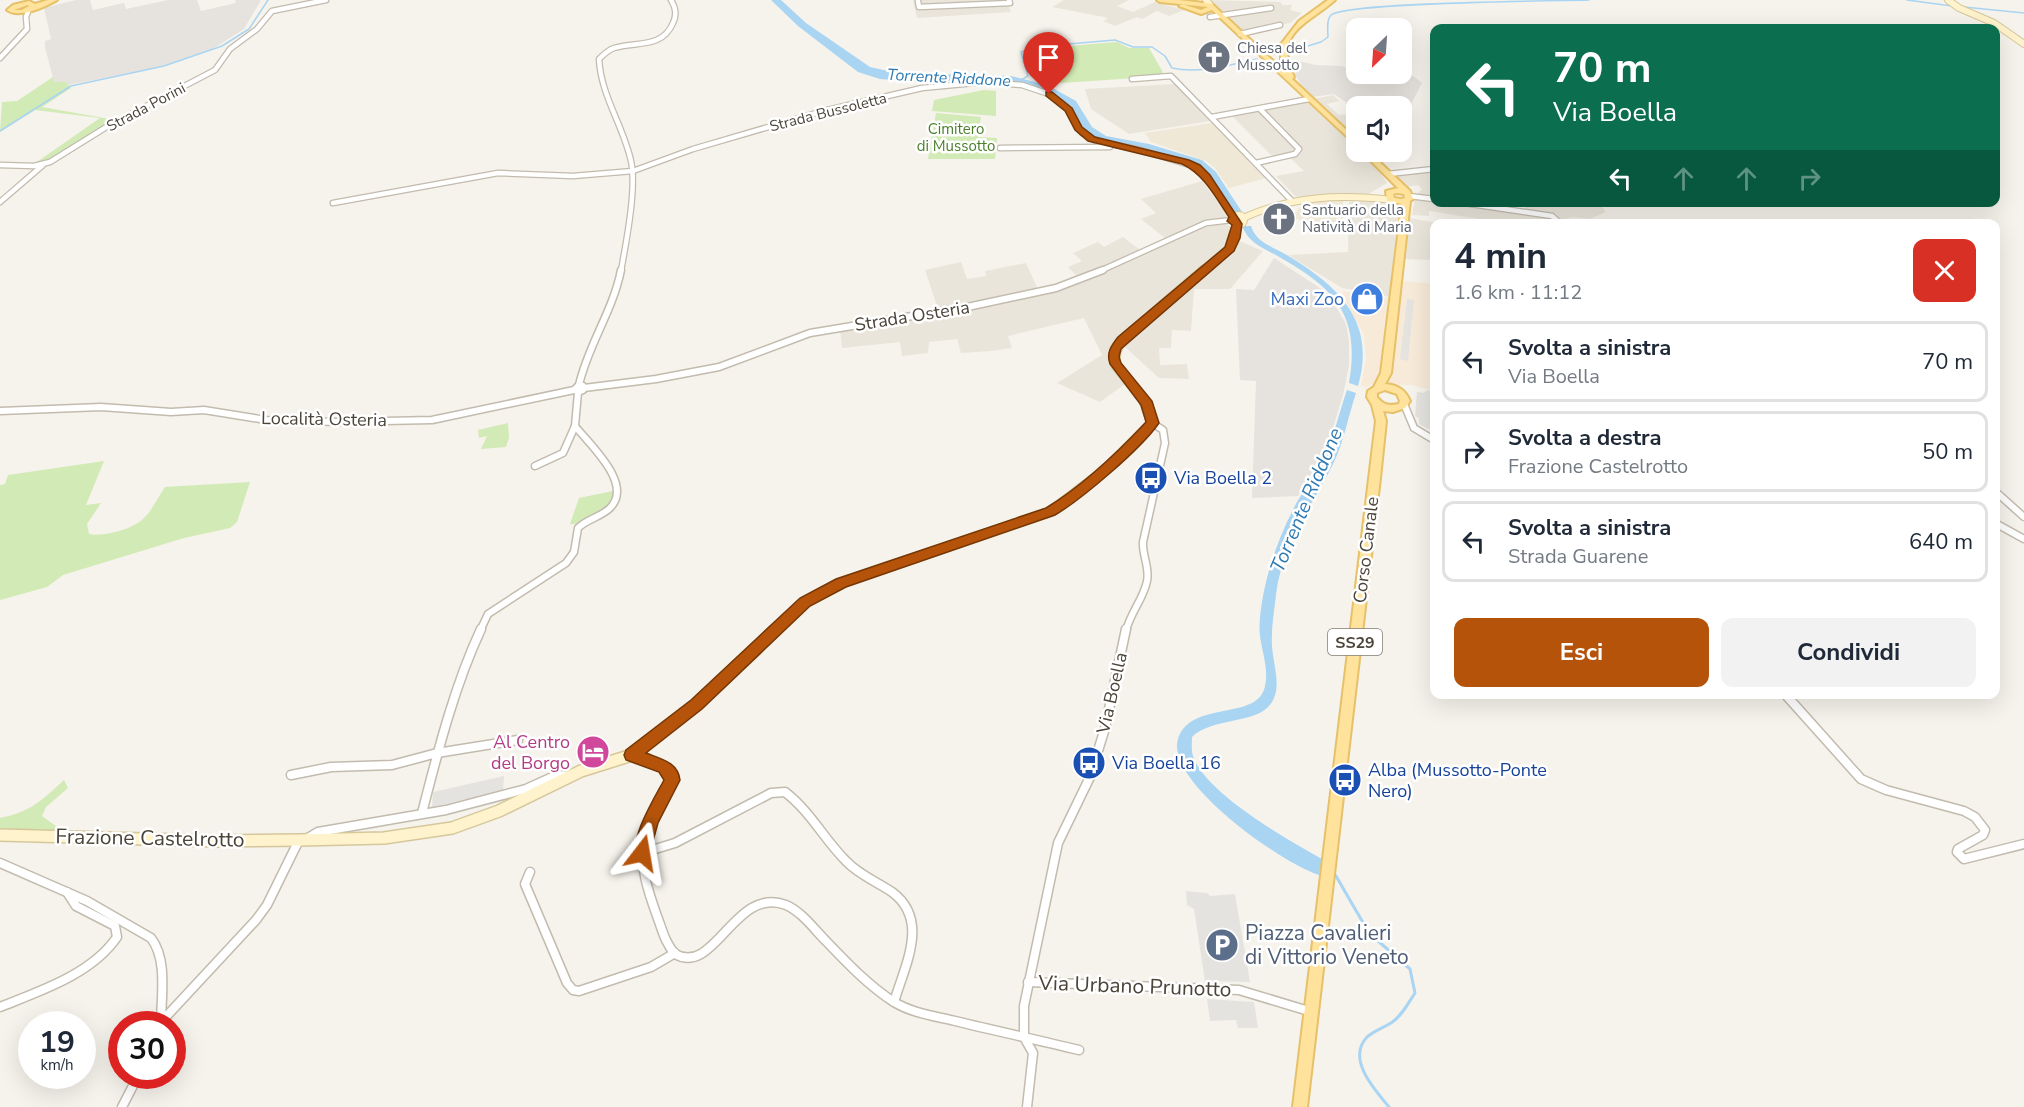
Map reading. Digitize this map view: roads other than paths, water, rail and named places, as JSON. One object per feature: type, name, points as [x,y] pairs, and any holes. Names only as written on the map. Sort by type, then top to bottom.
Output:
[{"type":"main road","points":[[1,10],[37,0]]},
{"type":"main road","points":[[1,10],[14,12],[30,9],[54,0]]},
{"type":"main road","points":[[1159,0],[1202,5],[1221,15],[1254,47],[1269,54],[1284,56]]},
{"type":"main road","points":[[1269,54],[1284,44],[1301,22],[1332,0]]},
{"type":"main road","points":[[1948,0],[1995,24]]},
{"type":"main road","points":[[14,12],[12,7],[20,4],[31,4],[33,6],[30,9]]},
{"type":"main road","points":[[1202,5],[1210,17],[1238,33]]},
{"type":"main road","points":[[2000,27],[2024,44]]},
{"type":"main road","points":[[1284,44],[1286,69],[1299,89]]},
{"type":"main road","points":[[1269,54],[1276,61],[1284,56]]},
{"type":"main road","points":[[1269,54],[1299,89],[1346,134]]},
{"type":"main road","points":[[1375,162],[1407,197]]},
{"type":"main road","points":[[1388,174],[1394,185],[1392,197],[1405,214]]},
{"type":"main road","points":[[1152,423],[1147,404],[1115,364],[1113,357],[1116,348],[1122,340],[1230,248],[1235,238],[1237,220],[1255,212],[1293,202],[1407,197]]},
{"type":"main road","name":"Corso Canale","points":[[1300,1107],[1381,421],[1372,394],[1379,387],[1386,373],[1407,197]]},
{"type":"main road","points":[[1386,373],[1393,388]]},
{"type":"main road","points":[[1379,387],[1393,388],[1402,394],[1404,404],[1392,409],[1381,421]]},
{"type":"main road","points":[[1377,404],[1392,409]]},
{"type":"main road","name":"Frazione Castelrotto","points":[[0,836],[206,841],[302,840],[384,838],[452,828],[499,811],[569,776],[632,755],[682,717],[815,596],[841,583],[1050,512],[1063,504],[1130,447],[1152,423]]},
{"type":"street","name":"Strada Porini","points":[[0,202],[43,165],[115,122],[215,70],[230,49],[256,29],[272,10],[326,0]]},
{"type":"street","points":[[535,465],[562,454],[568,448],[571,431],[575,426],[579,389],[591,349],[605,322],[617,290],[633,171],[603,83],[598,59],[610,49],[654,42],[666,36],[676,15],[676,9],[671,0]]},
{"type":"street","points":[[918,2],[919,8],[1009,2]]},
{"type":"street","points":[[1210,17],[1271,8]]},
{"type":"street","points":[[0,58],[26,31],[28,27],[26,17],[30,9]]},
{"type":"street","points":[[14,12],[26,17]]},
{"type":"street","points":[[1238,33],[1280,26]]},
{"type":"street","points":[[1132,79],[1171,76],[1293,202]]},
{"type":"street","name":"Strada Bussoletta","points":[[633,171],[693,149],[823,111],[922,88],[970,82],[1012,83],[1039,90],[1062,102],[1085,135],[1113,146]]},
{"type":"street","points":[[1212,117],[1309,99]]},
{"type":"street","points":[[1256,163],[1295,154],[1299,149],[1260,109]]},
{"type":"street","name":"Strada Bussoletta","points":[[999,148],[1113,146],[1141,150],[1196,167],[1207,177],[1237,220]]},
{"type":"street","points":[[0,165],[43,165]]},
{"type":"street","points":[[1388,174],[1430,169]]},
{"type":"street","points":[[333,203],[498,173],[573,176],[633,171]]},
{"type":"street","points":[[1407,197],[1430,199]]},
{"type":"street","points":[[1491,207],[1552,216],[1555,219]]},
{"type":"street","name":"Strada Osteria","points":[[579,389],[644,381],[719,367],[810,333],[972,306],[1056,288],[1206,223],[1237,220]]},
{"type":"street","name":"Località Osteria","points":[[0,411],[101,407],[171,412],[204,410],[266,420],[338,422],[432,420],[579,389]]},
{"type":"street","points":[[1404,404],[1418,431],[1430,438]]},
{"type":"street","points":[[1392,409],[1411,417]]},
{"type":"street","name":"Via Boella","points":[[1027,1107],[1033,1053],[1024,1037],[1024,1006],[1058,843],[1090,777],[1105,728],[1128,621],[1147,584],[1148,574],[1142,551],[1143,542],[1165,443],[1161,426],[1152,423]]},
{"type":"street","points":[[422,813],[436,753],[471,651],[488,614],[566,563],[574,552],[578,528],[605,512],[616,500],[617,488],[607,462],[575,426]]},
{"type":"street","points":[[2000,495],[2024,517]]},
{"type":"street","points":[[2000,526],[2024,538]]},
{"type":"street","points":[[1789,699],[1861,779],[1886,790],[1964,811],[1975,817],[1985,830],[1983,835],[1958,849],[1957,852],[1964,859],[2024,844]]},
{"type":"street","points":[[291,775],[332,767],[392,765],[436,753],[507,744],[518,740]]},
{"type":"street","points":[[632,755],[664,767],[671,774],[672,780],[651,822],[642,853],[642,865],[646,886],[666,940],[675,953],[689,957],[701,954],[747,910],[762,901],[778,902],[806,920],[868,982],[894,1002],[915,1012],[1078,1050]]},
{"type":"street","name":"Frazione Castelrotto","points":[[302,840],[318,832],[392,821],[505,795],[557,775],[569,776]]},
{"type":"street","points":[[642,853],[675,843],[771,793],[785,792],[807,811],[831,846],[850,866],[899,898],[908,909],[914,923],[914,933],[894,1002]]},
{"type":"street","points":[[172,1011],[256,920],[267,905],[302,840]]},
{"type":"street","points":[[0,863],[87,901],[150,938],[157,946],[161,963],[162,1011]]},
{"type":"street","points":[[530,872],[525,884],[567,983],[573,990],[579,991],[651,967],[675,953]]},
{"type":"street","points":[[0,1007],[73,974],[114,945],[118,937],[118,930],[115,926],[76,906],[67,892]]},
{"type":"street","name":"Via Urbano Prunotto","points":[[1028,982],[1239,990],[1312,1012]]},
{"type":"street","points":[[122,1107],[131,1089]]},
{"type":"water","points":[[771,0],[781,0],[806,23],[870,67],[897,73],[1011,76],[1047,85],[1076,101],[1092,127],[1106,136],[1149,144],[1202,160],[1216,172],[1242,212],[1235,213],[1202,168],[1187,160],[1098,139],[1083,129],[1071,106],[1041,88],[1007,81],[880,79],[858,72],[798,26]]},
{"type":"water","points":[[1242,226],[1251,226],[1260,240],[1321,278],[1348,307],[1357,323],[1362,342],[1362,363],[1358,386],[1349,383],[1352,359],[1351,338],[1339,305],[1314,279],[1252,241]]},
{"type":"water","points":[[1347,390],[1356,393],[1340,447],[1291,542],[1280,576],[1272,633],[1277,686],[1273,701],[1261,712],[1252,716],[1209,727],[1192,737],[1193,756],[1213,785],[1249,814],[1322,859],[1319,875],[1302,868],[1255,838],[1207,798],[1189,777],[1179,757],[1178,739],[1185,727],[1196,719],[1250,704],[1260,697],[1265,686],[1266,674],[1260,636],[1265,584],[1292,511],[1327,451]]},
{"type":"waterway","points":[[0,131],[71,86],[164,66],[222,46],[249,29],[268,0]]},
{"type":"waterway","points":[[1301,48],[1321,42],[1328,37],[1329,17],[1346,11],[1411,5],[1589,0]]},
{"type":"waterway","points":[[1907,0],[1952,6]]},
{"type":"waterway","points":[[1964,7],[2024,13]]},
{"type":"waterway","points":[[1021,80],[1028,76],[1021,52],[1034,47],[1115,40],[1133,47],[1152,47],[1165,56],[1172,68],[1183,70],[1214,68],[1257,59]]},
{"type":"waterway","name":"Torrente Riddone","points":[[1332,873],[1336,876],[1369,933],[1410,969],[1415,993],[1395,1020],[1367,1037],[1361,1046],[1361,1064],[1365,1074],[1389,1107]]},
{"type":"place","name":"Chiesa del Mussotto","points":[[1214,57]]},
{"type":"place","name":"Santuario della Natività di Maria","points":[[1279,219]]},
{"type":"place","name":"Maxi Zoo","points":[[1367,299]]},
{"type":"place","name":"Via Boella 2","points":[[1151,478]]},
{"type":"place","name":"Al Centro del Borgo","points":[[593,752]]},
{"type":"place","name":"Via Boella 16","points":[[1089,763]]},
{"type":"place","name":"Alba (Mussotto-Ponte Nero)","points":[[1345,780]]},
{"type":"place","name":"Piazza Cavalieri di Vittorio Veneto","points":[[1222,945]]},
{"type":"park label","name":"Cimitero di Mussotto","points":[[956,138]]}]
